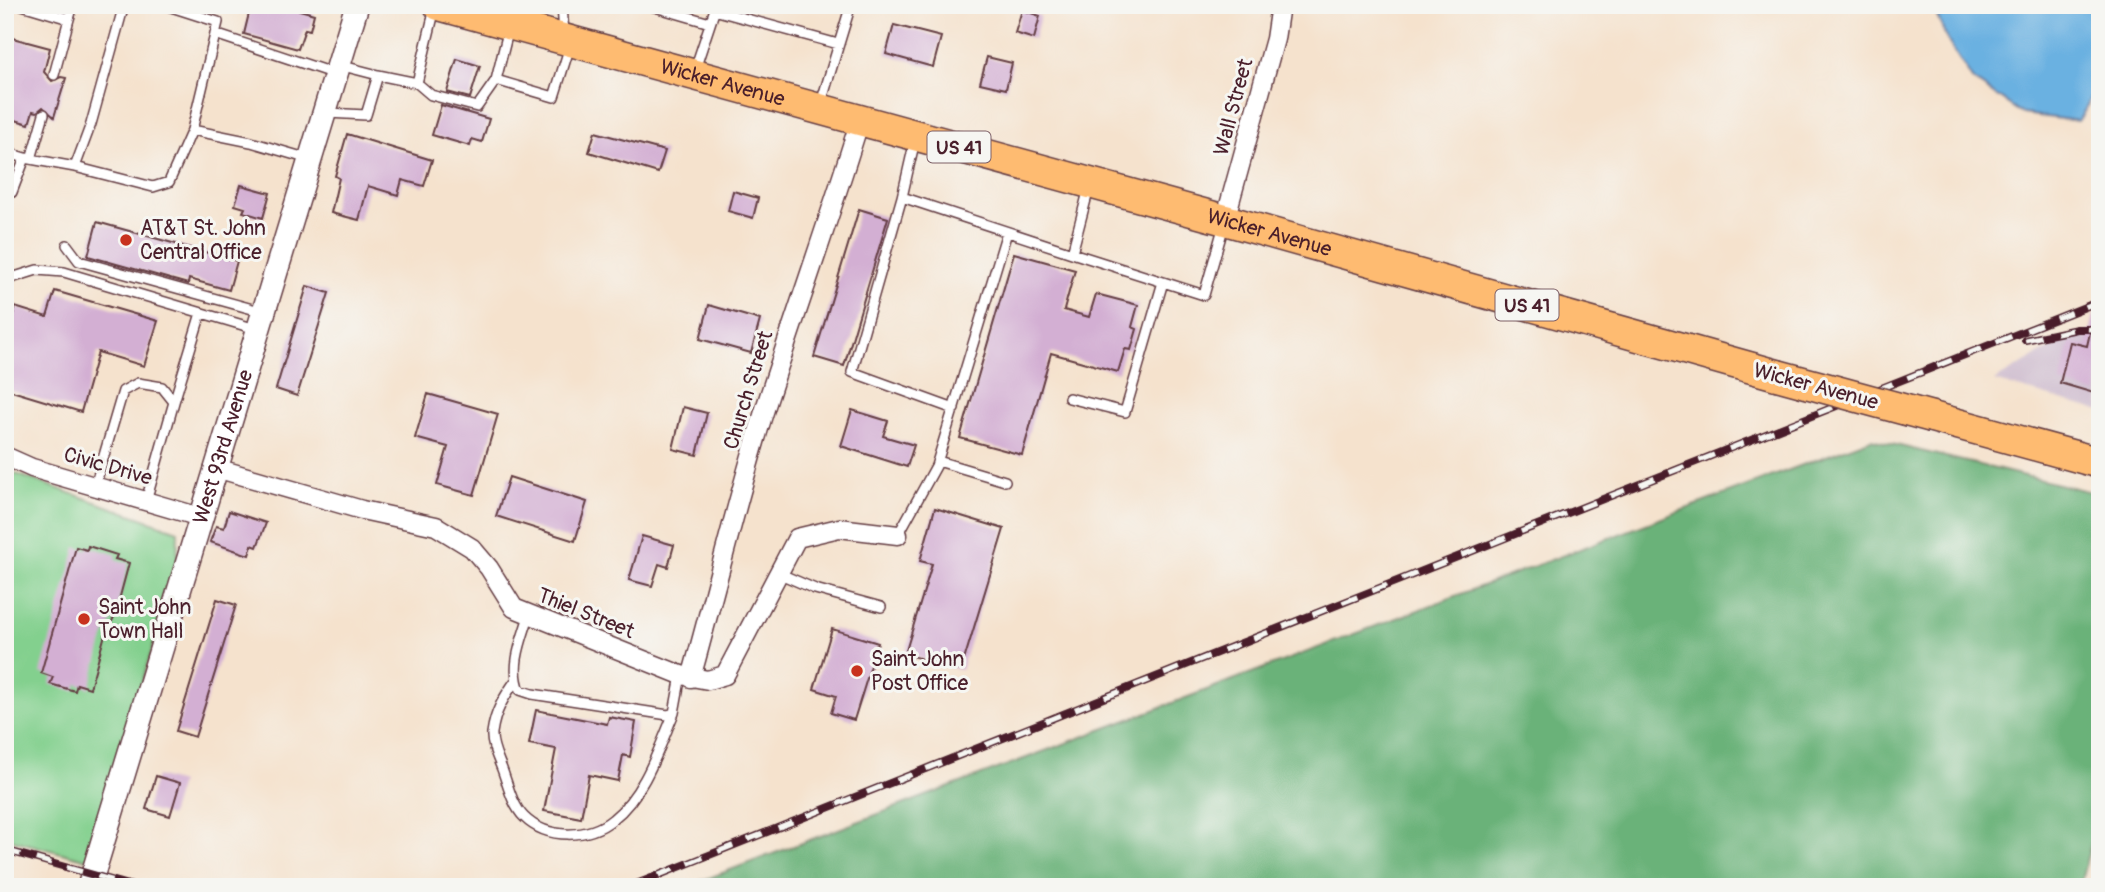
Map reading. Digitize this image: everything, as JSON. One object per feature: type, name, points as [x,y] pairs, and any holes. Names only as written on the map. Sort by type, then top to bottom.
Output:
[{"type":"highway","name":"Wicker Avenue","points":[[437,5],[523,19],[568,40],[1225,220],[1777,376],[2100,463]]},
{"type":"street","name":"West 93rd Avenue","points":[[89,887],[357,5]]},
{"type":"street","name":"Wall Street","points":[[1225,220],[1275,40],[1280,5]]},
{"type":"street","name":"Church Street","points":[[686,676],[763,416],[796,310],[823,241],[859,120]]},
{"type":"street","name":"Civic Drive","points":[[5,456],[32,468],[200,517]]},
{"type":"street","name":"Thiel Street","points":[[216,468],[362,510],[436,526],[472,548],[489,568],[514,608],[686,676],[708,680],[725,675],[797,538],[839,528],[898,535]]},
{"type":"lane","points":[[22,5],[69,19]]},
{"type":"lane","points":[[54,75],[74,5]]},
{"type":"lane","points":[[75,167],[91,124],[124,5]]},
{"type":"lane","points":[[5,152],[153,187],[169,182],[192,130],[218,22],[165,5]]},
{"type":"lane","points":[[417,83],[437,5]]},
{"type":"lane","points":[[496,80],[554,97],[568,40],[562,5]]},
{"type":"lane","points":[[648,5],[710,23]]},
{"type":"lane","points":[[819,108],[849,11],[847,5]]},
{"type":"lane","points":[[693,74],[715,8],[838,44]]},
{"type":"lane","points":[[215,34],[338,70],[417,83],[431,95],[477,107],[496,80],[523,19]]},
{"type":"lane","points":[[325,113],[366,115],[378,75]]},
{"type":"lane","points":[[5,191],[12,192],[44,114]]},
{"type":"lane","points":[[192,130],[251,142],[310,160]]},
{"type":"lane","points":[[916,135],[902,197],[852,372],[954,409]]},
{"type":"lane","points":[[1072,253],[1090,183]]},
{"type":"lane","points":[[902,197],[1204,295],[1225,220]]},
{"type":"lane","points":[[898,535],[938,461],[1007,232]]},
{"type":"lane","points":[[66,245],[79,261],[261,321]]},
{"type":"lane","points":[[5,280],[37,270],[64,272],[201,313],[261,321]]},
{"type":"lane","points":[[1069,398],[1125,412],[1163,282]]},
{"type":"lane","points":[[146,501],[201,313]]},
{"type":"lane","points":[[95,486],[123,391],[138,383],[162,387],[174,402]]},
{"type":"lane","points":[[938,461],[1005,481]]},
{"type":"lane","points":[[778,573],[815,589],[881,607]]},
{"type":"lane","points":[[530,616],[517,652],[516,680],[520,690],[662,715],[674,713]]},
{"type":"lane","points":[[516,680],[499,705],[493,744],[513,801],[524,817],[544,830],[567,835],[591,832],[613,820],[626,806],[650,768],[674,713],[686,676]]},
{"type":"shaded area","points":[[2100,326],[2100,411],[1994,381],[2062,341]]},
{"type":"green space","points":[[1871,439],[2100,494],[2100,809],[2081,881],[2100,887],[685,887]]},
{"type":"green space","points":[[5,470],[178,531],[177,567],[88,860],[5,838]]},
{"type":"water","points":[[1932,5],[2099,5],[2098,65],[2091,95],[2078,121],[2023,114],[1972,79],[1949,43]]},
{"type":"building","points":[[251,5],[282,5],[314,14],[310,30],[305,29],[298,49],[244,34]]},
{"type":"building","points":[[1022,10],[1040,16],[1034,39],[1015,33]]},
{"type":"building","points":[[894,25],[941,37],[933,67],[886,54]]},
{"type":"building","points":[[5,36],[50,48],[44,72],[52,81],[66,78],[54,117],[43,107],[37,112],[33,111],[29,124],[5,117]]},
{"type":"building","points":[[987,57],[1012,63],[1006,89],[980,83]]},
{"type":"building","points":[[457,59],[480,66],[470,98],[447,92]]},
{"type":"building","points":[[441,105],[489,119],[482,142],[472,139],[470,146],[432,135]]},
{"type":"building","points":[[595,132],[665,151],[658,173],[589,152]]},
{"type":"building","points":[[347,134],[432,160],[424,186],[402,180],[398,195],[368,186],[359,220],[331,213],[339,178],[335,176]]},
{"type":"building","points":[[241,185],[270,193],[263,218],[243,212],[245,208],[235,205]]},
{"type":"building","points":[[733,191],[758,198],[753,218],[728,211]]},
{"type":"building","points":[[859,209],[888,218],[844,366],[814,357]]},
{"type":"building","name":"AT&T St. John Central Office","points":[[97,222],[237,261],[229,290],[189,279],[188,284],[88,256]]},
{"type":"building","points":[[1014,253],[1075,270],[1064,310],[1089,317],[1096,294],[1138,305],[1132,327],[1137,329],[1131,350],[1125,349],[1118,372],[1051,353],[1022,455],[960,438]]},
{"type":"building","points":[[307,286],[329,293],[297,396],[276,389]]},
{"type":"building","points":[[55,291],[158,321],[144,366],[98,352],[81,412],[5,389],[5,321],[11,322],[15,307],[47,317]]},
{"type":"building","points":[[709,305],[760,320],[751,353],[700,339]]},
{"type":"building","points":[[2094,315],[2100,316],[2097,394],[2060,383],[2070,342],[2087,346]]},
{"type":"building","points":[[428,394],[498,414],[474,495],[437,485],[448,447],[415,438]]},
{"type":"building","points":[[683,407],[707,413],[697,455],[673,449]]},
{"type":"building","points":[[852,410],[888,421],[883,436],[914,445],[907,467],[841,446]]},
{"type":"building","points":[[509,477],[587,502],[575,541],[496,516]]},
{"type":"building","points":[[935,508],[1004,529],[961,670],[905,654],[932,564],[920,561]]},
{"type":"building","points":[[229,511],[266,523],[257,547],[252,545],[249,555],[210,542],[216,526],[224,528]]},
{"type":"building","points":[[642,536],[674,545],[668,567],[659,564],[652,586],[629,580]]},
{"type":"building","name":"Saint John Town Hall","points":[[88,546],[117,555],[115,559],[129,563],[115,615],[104,638],[90,688],[77,684],[75,691],[50,684],[53,677],[41,673],[76,547],[87,550]]},
{"type":"building","points":[[217,599],[236,605],[195,737],[176,731]]},
{"type":"building","points":[[832,629],[878,643],[854,720],[831,713],[836,696],[814,689]]},
{"type":"building","points":[[536,710],[607,724],[609,717],[636,722],[630,757],[623,755],[618,781],[589,775],[581,818],[544,811],[556,749],[529,744]]},
{"type":"building","points":[[156,776],[180,783],[170,816],[146,809]]},
{"type":"railway","points":[[629,887],[2100,301]]},
{"type":"railway","points":[[2025,340],[2077,329],[2100,329]]},
{"type":"railway","points":[[5,850],[136,887]]},
{"type":"place","name":"AT&T St. John Central Office","points":[[126,240]]},
{"type":"place","name":"Saint John Town Hall","points":[[84,619]]},
{"type":"place","name":"Saint John Post Office","points":[[857,671]]}]
